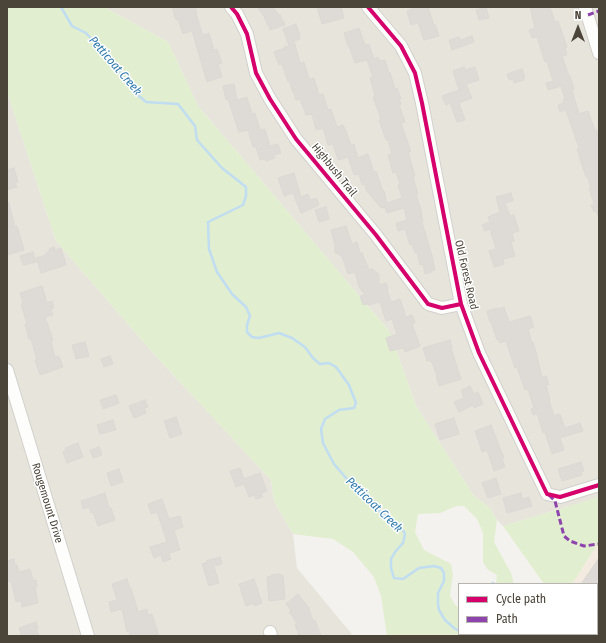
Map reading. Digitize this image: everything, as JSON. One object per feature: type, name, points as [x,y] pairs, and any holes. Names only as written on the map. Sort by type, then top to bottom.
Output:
[{"type":"street","name":"Highbush Trail","points":[[231,7],[237,14],[247,34],[256,73],[270,99],[296,139],[376,236],[428,304],[442,308],[461,304]]},
{"type":"street","name":"Old Forest Road","points":[[368,7],[401,46],[415,73],[461,304],[479,353],[547,494],[560,496],[599,485]]},
{"type":"street","points":[[585,7],[599,53]]},
{"type":"street","name":"Rougemount Drive","points":[[7,370],[88,636]]},
{"type":"shaded area","points":[[104,7],[599,7],[599,497],[503,526],[497,520],[490,508],[474,496],[416,406],[390,332],[198,106],[168,42]]},
{"type":"shaded area","points":[[7,92],[56,241],[153,353],[271,480],[274,501],[293,534],[297,568],[352,636],[7,636]]},
{"type":"shaded area","points":[[599,542],[599,636],[582,635],[598,635],[598,583],[573,583]]},
{"type":"green space","points":[[7,7],[104,7],[168,42],[198,106],[390,332],[416,406],[474,496],[490,508],[497,520],[494,542],[511,573],[514,583],[496,583],[497,575],[488,570],[483,562],[483,533],[477,519],[464,506],[457,506],[440,513],[418,514],[415,532],[424,550],[451,564],[453,575],[450,596],[458,607],[458,635],[552,636],[387,636],[381,596],[374,577],[353,552],[333,539],[293,534],[274,501],[271,480],[153,353],[56,241],[7,92]]},
{"type":"green space","points":[[599,497],[599,542],[573,583],[543,583],[503,526]]},
{"type":"building","points":[[172,7],[195,7],[203,35],[209,33],[214,50],[217,49],[222,63],[218,64],[222,77],[207,82],[192,31],[183,34],[178,19],[176,20]]},
{"type":"building","points":[[257,7],[273,7],[279,15],[280,14],[285,25],[270,30],[264,16]]},
{"type":"building","points":[[317,7],[341,7],[344,18],[322,24]]},
{"type":"building","points":[[414,7],[428,7],[439,36],[424,40],[418,23],[411,25],[407,11]]},
{"type":"building","points":[[486,7],[489,18],[479,20],[476,10]]},
{"type":"building","points":[[530,7],[550,7],[555,22],[558,21],[567,47],[565,48],[567,55],[562,56],[574,89],[572,90],[579,114],[588,111],[599,137],[599,216],[596,211],[594,212],[591,205],[594,204],[589,188],[591,188],[577,149],[579,148],[566,110],[560,112],[558,105],[564,103],[563,100],[565,99],[561,86],[548,90],[546,83],[553,81],[537,37],[532,38],[529,30],[535,28]]},
{"type":"building","points":[[296,24],[300,39],[294,41],[300,63],[304,62],[309,79],[314,78],[319,95],[323,94],[328,110],[331,109],[337,127],[343,125],[351,145],[354,144],[358,158],[368,154],[374,172],[376,171],[384,191],[387,203],[402,198],[398,185],[400,184],[396,172],[393,173],[388,155],[392,154],[388,140],[386,140],[379,120],[381,119],[373,97],[375,96],[370,78],[373,77],[367,60],[355,63],[344,33],[359,28],[365,45],[369,44],[374,59],[378,57],[380,61],[385,60],[395,89],[397,88],[401,99],[399,99],[401,104],[399,105],[405,122],[401,123],[411,152],[408,152],[415,176],[413,177],[418,194],[416,195],[422,213],[422,222],[435,270],[432,272],[425,274],[423,264],[420,265],[417,252],[415,253],[412,244],[410,245],[405,229],[398,231],[396,223],[407,220],[404,208],[387,213],[385,207],[381,208],[366,190],[365,184],[362,185],[359,174],[354,175],[348,157],[338,160],[333,144],[328,145],[323,128],[316,130],[312,114],[306,115],[300,99],[296,100],[282,64],[279,65],[274,52],[289,46],[283,29]]},
{"type":"building","points":[[472,36],[474,42],[452,50],[449,40],[459,37],[460,40]]},
{"type":"building","points":[[464,67],[465,70],[475,67],[479,80],[466,84],[472,98],[459,103],[465,120],[457,122],[450,103],[446,105],[442,96],[459,90],[453,71]]},
{"type":"building","points":[[522,69],[525,77],[524,80],[514,83],[513,79],[509,80],[507,74]]},
{"type":"building","points":[[234,84],[237,100],[247,97],[252,114],[255,113],[260,130],[265,129],[270,146],[278,144],[281,153],[274,155],[275,158],[266,161],[265,159],[260,160],[256,147],[253,147],[248,130],[239,132],[228,99],[226,100],[223,86]]},
{"type":"building","points":[[14,168],[18,182],[15,183],[17,187],[7,190],[7,170]]},
{"type":"building","points":[[294,173],[301,197],[308,194],[310,200],[316,198],[319,205],[301,213],[293,193],[284,196],[278,178]]},
{"type":"building","points":[[511,193],[513,201],[505,203],[510,216],[514,215],[519,231],[512,233],[514,241],[511,242],[515,256],[503,259],[504,264],[494,267],[489,251],[496,249],[490,229],[485,231],[482,225],[490,222],[488,217],[500,212],[496,197]]},
{"type":"building","points":[[9,203],[15,227],[17,226],[24,250],[7,255],[7,204]]},
{"type":"building","points":[[326,207],[329,219],[319,222],[315,210]]},
{"type":"building","points":[[346,226],[352,244],[357,242],[360,253],[362,253],[369,270],[373,269],[379,274],[379,285],[386,283],[391,302],[400,299],[406,317],[412,315],[415,323],[412,324],[420,346],[405,352],[403,348],[390,351],[386,338],[397,334],[392,319],[386,321],[380,302],[363,305],[360,296],[365,295],[359,287],[355,272],[348,274],[342,256],[340,256],[339,253],[336,254],[331,230]]},
{"type":"building","points":[[54,247],[55,250],[61,248],[66,265],[41,273],[36,258],[46,255],[46,253],[49,252],[49,249]]},
{"type":"building","points":[[33,252],[36,262],[23,265],[20,256]]},
{"type":"building","points":[[42,286],[47,303],[52,301],[54,308],[51,309],[53,315],[45,317],[53,340],[51,341],[55,357],[59,356],[63,367],[40,375],[35,360],[37,360],[31,339],[29,339],[25,324],[27,324],[21,304],[23,303],[20,293]]},
{"type":"building","points":[[504,307],[509,322],[530,316],[534,327],[528,329],[535,348],[542,377],[546,376],[549,385],[546,385],[554,416],[560,414],[565,428],[580,423],[583,431],[560,438],[564,450],[552,454],[538,416],[537,414],[533,415],[531,409],[534,408],[528,389],[525,390],[517,367],[515,368],[506,341],[500,343],[499,340],[497,340],[487,311]]},
{"type":"building","points":[[450,340],[451,348],[461,379],[439,386],[432,362],[431,363],[431,360],[427,361],[423,348]]},
{"type":"building","points":[[85,342],[89,356],[76,359],[72,345]]},
{"type":"building","points":[[110,356],[113,364],[104,367],[101,359]]},
{"type":"building","points":[[470,386],[474,394],[478,392],[483,404],[474,408],[473,405],[459,412],[454,402],[464,398],[461,390]]},
{"type":"building","points":[[116,395],[119,403],[103,409],[100,400]]},
{"type":"building","points":[[145,400],[148,407],[144,408],[146,413],[134,418],[129,406]]},
{"type":"building","points":[[176,417],[182,434],[170,438],[164,421]]},
{"type":"building","points":[[454,418],[459,434],[440,440],[435,424]]},
{"type":"building","points":[[113,420],[116,430],[100,434],[97,425]]},
{"type":"building","points":[[491,425],[504,458],[502,459],[505,467],[494,471],[487,450],[482,452],[475,431]]},
{"type":"building","points":[[78,443],[83,457],[67,463],[63,452],[66,450],[65,448]]},
{"type":"building","points":[[99,447],[102,455],[93,458],[90,450]]},
{"type":"building","points":[[581,462],[584,471],[581,472],[582,475],[562,481],[558,469]]},
{"type":"building","points":[[240,468],[244,479],[260,473],[267,491],[261,493],[263,497],[256,499],[255,495],[249,497],[244,484],[236,487],[230,471]]},
{"type":"building","points":[[119,469],[123,482],[111,486],[107,473]]},
{"type":"building","points":[[496,478],[501,494],[488,498],[482,483]]},
{"type":"building","points":[[105,493],[109,508],[111,508],[115,520],[98,526],[93,512],[91,513],[89,507],[83,509],[81,501]]},
{"type":"building","points":[[521,493],[522,499],[529,497],[532,506],[507,513],[503,498]]},
{"type":"building","points":[[162,499],[169,519],[180,516],[183,527],[174,530],[180,550],[169,553],[171,559],[163,562],[161,555],[154,558],[150,547],[167,542],[157,512],[151,514],[148,504]]},
{"type":"building","points":[[220,557],[222,564],[214,566],[219,583],[209,586],[202,564],[207,562],[206,561]]},
{"type":"building","points":[[599,558],[599,584],[582,583]]},
{"type":"building","points":[[14,559],[15,565],[17,565],[19,572],[30,569],[33,580],[36,580],[37,587],[35,587],[38,603],[22,607],[21,601],[16,602],[11,581],[7,582],[7,561]]},
{"type":"building","points":[[279,574],[283,575],[285,599],[269,601],[267,577]]},
{"type":"building","points":[[127,579],[138,612],[147,609],[148,615],[152,614],[159,636],[130,636],[129,631],[127,632],[122,609],[111,612],[109,602],[117,600],[112,584]]},
{"type":"building","points":[[254,579],[262,603],[254,606],[254,603],[246,606],[239,584]]},
{"type":"building","points":[[298,594],[309,608],[313,621],[315,620],[321,636],[299,636],[295,624],[297,623],[289,612],[291,610],[286,604]]},
{"type":"building","points":[[36,622],[38,628],[36,629],[39,636],[22,636],[19,628]]},
{"type":"waterway","name":"Petticoat Creek","points":[[61,7],[72,26],[86,33],[114,63],[132,90],[146,102],[178,104],[195,126],[197,140],[222,168],[246,187],[246,196],[243,205],[208,222],[209,249],[217,272],[232,294],[246,307],[250,316],[247,325],[247,332],[252,337],[259,338],[279,333],[292,338],[305,347],[313,358],[320,364],[329,363],[336,367],[349,385],[356,403],[354,408],[339,410],[325,419],[321,429],[323,443],[334,464],[352,485],[371,505],[401,527],[405,534],[403,543],[391,559],[391,568],[394,578],[403,579],[419,568],[434,566],[441,568],[444,573],[444,581],[438,593],[439,610],[445,620],[458,630]]},
{"type":"marked path","points":[[588,15],[599,11]]},
{"type":"marked path","points":[[549,495],[555,501],[564,536],[570,541],[584,546],[599,544]]},
{"type":"cycle path","points":[[231,7],[237,14],[247,34],[256,73],[270,99],[296,139],[376,235],[428,304],[442,308],[461,304]]},
{"type":"cycle path","points":[[368,7],[401,46],[415,73],[461,304],[479,353],[547,494],[560,497],[599,485]]}]
